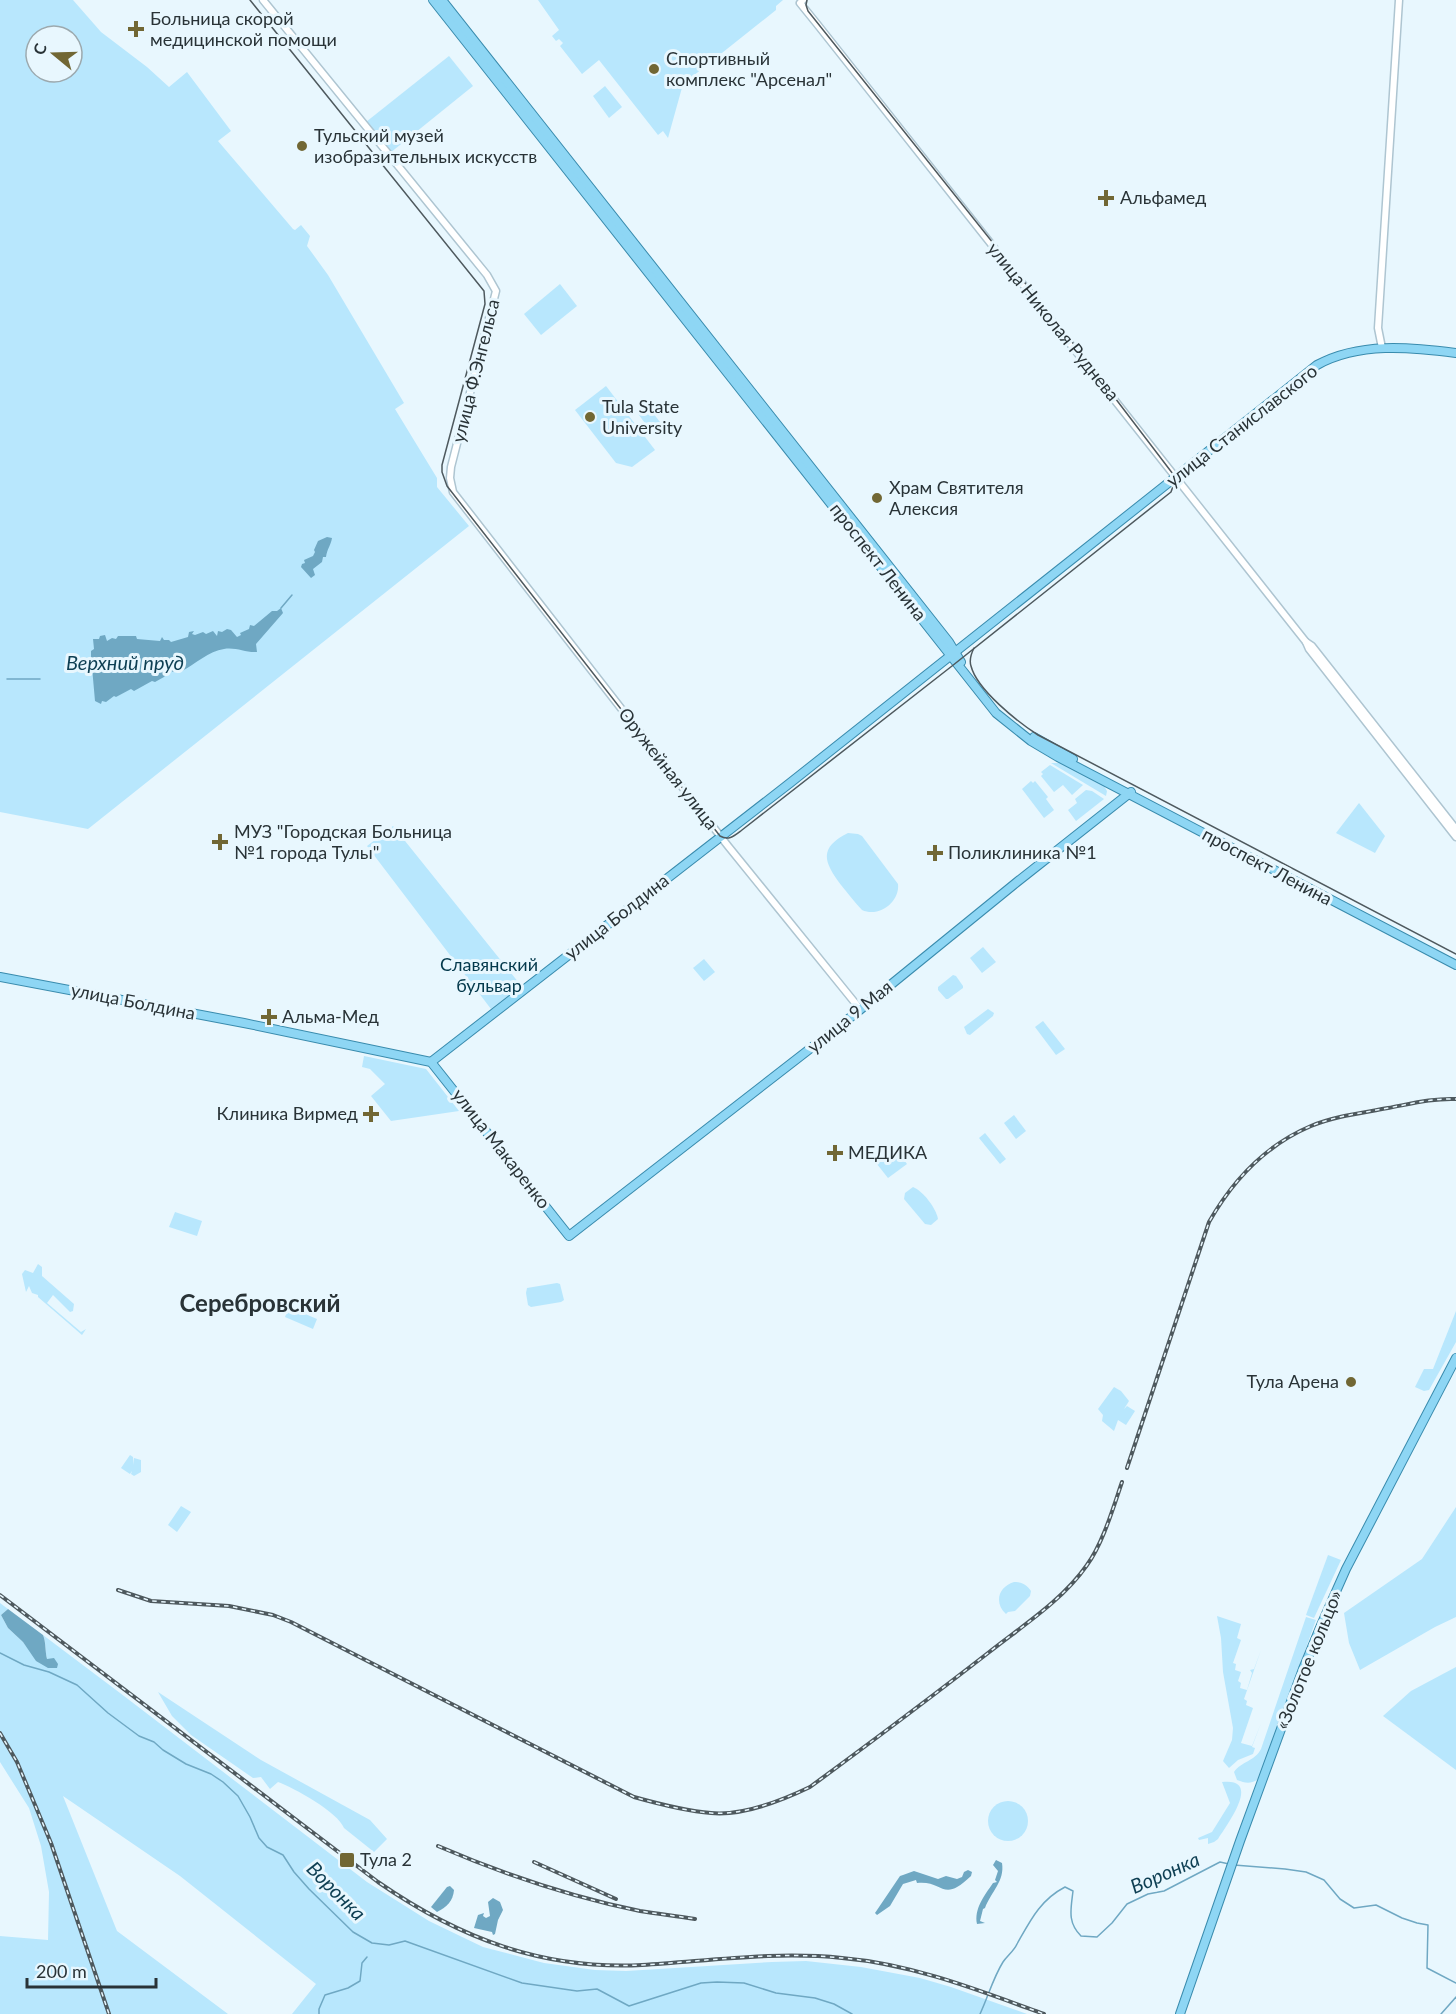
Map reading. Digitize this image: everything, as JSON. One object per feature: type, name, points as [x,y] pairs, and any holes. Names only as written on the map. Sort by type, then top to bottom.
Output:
[{"type":"main road","name":"проспект Ленина","points":[[433,0],[600,205]]},
{"type":"main road","name":"проспект Ленина","points":[[442,0],[982,691],[1015,723],[1056,750],[1131,793],[1456,966]]},
{"type":"main road","name":"улица Станиславского","points":[[953,654],[1317,365],[1343,354],[1382,348],[1425,349],[1456,353]]},
{"type":"main road","name":"проспект Ленина","points":[[953,654],[996,713],[1031,741],[1113,786],[1131,793],[1456,960]]},
{"type":"main road","name":"улица Болдина","points":[[0,977],[199,1014],[431,1062],[953,654]]},
{"type":"main road","name":"улица 9 Мая","points":[[568,1236],[860,1010],[1131,793]]},
{"type":"main road","name":"улица Макаренко","points":[[431,1062],[568,1236]]},
{"type":"main road","name":"«Золотое кольцо»","points":[[1180,2014],[1240,1840],[1322,1623],[1346,1569],[1456,1358]]},
{"type":"street","name":"улица Ф.Энгельса","points":[[263,0],[488,275],[496,291],[450,473],[453,492],[479,526]]},
{"type":"street","points":[[1382,348],[1378,328],[1399,0]]},
{"type":"street","name":"улица Николая Руднева","points":[[802,1],[1306,642],[1309,649],[1456,837]]},
{"type":"street","name":"Оружейная улица","points":[[479,526],[860,1010]]},
{"type":"street","name":"улица Николая Руднева","points":[[1306,642],[1312,646],[1456,829]]},
{"type":"green space","points":[[0,0],[73,0],[101,32],[169,87],[187,72],[231,131],[218,141],[293,229],[301,225],[310,236],[307,246],[328,275],[404,403],[395,409],[437,478],[437,487],[469,526],[88,829],[0,812]]},
{"type":"green space","name":"Спортивный комплекс \"Арсенал\"","points":[[538,0],[783,0],[776,6],[776,10],[683,84],[668,138],[663,131],[658,135],[599,60],[582,74],[560,46],[563,43],[559,39],[556,41],[552,36],[559,30]]},
{"type":"green space","points":[[449,56],[473,86],[390,153],[366,122]]},
{"type":"green space","points":[[605,86],[622,107],[609,118],[593,96]]},
{"type":"green space","points":[[560,284],[577,306],[541,335],[524,314]]},
{"type":"green space","points":[[606,386],[655,450],[632,467],[616,463],[575,410]]},
{"type":"green space","points":[[646,404],[660,422],[650,430],[636,411]]},
{"type":"green space","points":[[1051,763],[1060,763],[1104,786],[1107,791],[1106,796]]},
{"type":"green space","points":[[1050,765],[1083,785],[1072,795],[1063,785],[1054,792],[1041,776],[1043,774],[1041,772]]},
{"type":"green space","points":[[1031,781],[1033,783],[1035,781],[1048,797],[1046,799],[1054,810],[1044,818],[1022,789]]},
{"type":"green space","points":[[1086,790],[1104,799],[1076,821],[1068,810],[1077,803],[1075,799]]},
{"type":"green space","points":[[1359,803],[1385,836],[1375,853],[1336,833]]},
{"type":"green space","name":"Славянский бульвар","points":[[393,826],[523,988],[521,986],[491,1009],[367,846]]},
{"type":"green space","points":[[848,833],[862,836],[898,884],[896,897],[881,910],[869,912],[862,910],[841,885],[828,862],[828,850],[832,844]]},
{"type":"green space","points":[[983,947],[996,962],[982,973],[970,958]]},
{"type":"green space","points":[[704,959],[715,972],[704,981],[693,968]]},
{"type":"green space","points":[[953,975],[963,988],[946,999],[938,987]]},
{"type":"green space","points":[[988,1009],[994,1013],[993,1016],[970,1035],[967,1034],[964,1027]]},
{"type":"green space","points":[[1043,1021],[1065,1049],[1056,1055],[1035,1027]]},
{"type":"green space","points":[[364,1056],[426,1069],[459,1111],[391,1121],[371,1096],[385,1084],[370,1069],[362,1067]]},
{"type":"green space","points":[[1014,1115],[1026,1131],[1016,1139],[1004,1123]]},
{"type":"green space","points":[[985,1133],[1006,1159],[1000,1164],[979,1138]]},
{"type":"green space","points":[[892,1144],[907,1164],[888,1178],[873,1159]]},
{"type":"green space","points":[[913,1187],[925,1196],[935,1210],[938,1219],[931,1225],[925,1224],[904,1199],[905,1193]]},
{"type":"green space","points":[[175,1212],[202,1221],[197,1236],[169,1227]]},
{"type":"green space","points":[[38,1264],[42,1267],[42,1276],[74,1304],[73,1311],[70,1312],[53,1295],[47,1303],[81,1332],[86,1329],[82,1335],[38,1295],[32,1293],[29,1286],[26,1292],[22,1274],[25,1270],[33,1273]]},
{"type":"green space","points":[[560,1284],[564,1300],[531,1307],[528,1305],[527,1288]]},
{"type":"green space","points":[[289,1307],[317,1319],[313,1329],[285,1317]]},
{"type":"green space","points":[[1456,1311],[1456,1342],[1429,1390],[1424,1391],[1415,1387],[1424,1369],[1433,1369]]},
{"type":"green space","points":[[1114,1387],[1121,1391],[1129,1401],[1124,1409],[1127,1406],[1135,1411],[1126,1425],[1118,1420],[1114,1431],[1102,1421],[1103,1415],[1098,1409]]},
{"type":"green space","points":[[130,1455],[133,1457],[134,1465],[134,1458],[141,1460],[141,1472],[134,1476],[131,1474],[132,1471],[130,1474],[121,1468]]},
{"type":"green space","points":[[181,1506],[191,1512],[177,1532],[168,1525]]},
{"type":"green space","points":[[1456,1507],[1456,1617],[1360,1670],[1349,1643],[1344,1613],[1422,1559]]},
{"type":"green space","points":[[1328,1555],[1341,1560],[1314,1618],[1306,1615]]},
{"type":"green space","points":[[1014,1582],[1028,1587],[1031,1591],[1030,1596],[1015,1611],[1006,1614],[1000,1605],[999,1596],[1004,1588]]},
{"type":"green space","points":[[0,1603],[8,1609],[1,1615],[8,1628],[33,1655],[47,1659],[43,1635],[367,1882],[429,1921],[483,1947],[544,1963],[595,1970],[626,1971],[806,1961],[861,1967],[920,1978],[1027,2014],[292,2014],[316,1984],[180,1876],[63,1796],[117,1931],[228,2014],[0,2014],[0,1936],[48,1940],[49,1892],[41,1846],[29,1808],[0,1762]]},
{"type":"green space","points":[[1217,1616],[1241,1624],[1237,1638],[1241,1640],[1233,1663],[1236,1664],[1235,1670],[1241,1672],[1238,1681],[1241,1683],[1240,1688],[1247,1690],[1252,1673],[1250,1670],[1254,1669],[1261,1650],[1244,1699],[1247,1701],[1246,1705],[1253,1708],[1241,1743],[1252,1746],[1261,1723],[1252,1747],[1255,1748],[1253,1754],[1238,1760],[1229,1768],[1223,1761],[1232,1740],[1233,1728],[1223,1672]]},
{"type":"green space","points":[[1306,1617],[1316,1620],[1262,1770],[1257,1780],[1247,1783],[1237,1780],[1234,1772],[1261,1749]]},
{"type":"green space","points":[[1456,1667],[1456,1770],[1383,1716],[1411,1691]]},
{"type":"green space","points":[[158,1692],[261,1760],[370,1820],[387,1839],[374,1852],[315,1801],[278,1782],[270,1789],[261,1777],[253,1778],[191,1735],[172,1716]]},
{"type":"green space","points":[[1222,1782],[1234,1782],[1240,1787],[1239,1803],[1218,1839],[1208,1844],[1208,1838],[1199,1840],[1198,1838],[1212,1832],[1230,1803]]},
{"type":"green space","points":[[1008,1801],[1022,1807],[1028,1821],[1022,1835],[1008,1841],[994,1835],[988,1821],[994,1807]]},
{"type":"water","points":[[327,537],[332,538],[326,557],[323,557],[322,562],[313,569],[315,575],[311,578],[301,567],[302,564],[305,563],[304,560],[313,556],[318,541]]},
{"type":"water","name":"Верхний пруд","points":[[281,608],[283,613],[256,644],[257,652],[218,650],[182,671],[170,670],[164,677],[134,691],[131,689],[106,702],[102,701],[101,704],[95,701],[91,656],[91,651],[94,649],[93,639],[99,639],[100,636],[105,635],[107,641],[112,638],[116,639],[118,636],[136,636],[137,639],[160,641],[162,637],[171,642],[188,637],[189,632],[194,631],[192,634],[195,635],[213,631],[217,636],[218,631],[222,632],[227,629],[237,637],[249,629],[250,625],[254,626],[272,611]]},
{"type":"water","points":[[8,1609],[43,1635],[47,1659],[54,1658],[58,1664],[57,1668],[48,1668],[36,1661],[23,1642],[8,1628],[1,1615]]},
{"type":"water","points":[[996,1860],[1002,1863],[1001,1875],[983,1909],[980,1921],[985,1923],[977,1924],[976,1918],[981,1903],[993,1883],[997,1882],[995,1880],[998,1871],[993,1865]]},
{"type":"water","points":[[968,1870],[972,1872],[971,1876],[948,1890],[926,1883],[917,1883],[916,1880],[903,1884],[890,1906],[877,1915],[875,1913],[900,1876],[914,1871],[938,1879],[946,1876],[957,1879]]},
{"type":"water","points":[[450,1886],[454,1890],[451,1900],[447,1906],[437,1912],[431,1907]]},
{"type":"water","points":[[493,1898],[500,1902],[503,1910],[493,1935],[492,1932],[474,1928],[478,1915],[484,1913],[483,1916],[486,1918],[490,1916],[488,1902]]},
{"type":"waterway","points":[[281,608],[292,595]]},
{"type":"waterway","points":[[7,679],[40,679]]},
{"type":"waterway","name":"Воронка","points":[[0,1653],[24,1665],[49,1672],[77,1685],[108,1713],[139,1736],[154,1742],[186,1764],[211,1774],[223,1782],[238,1796],[259,1838],[267,1847],[283,1855],[309,1889],[353,1932],[372,1943],[389,1945],[405,1941],[522,1983],[577,1991],[597,1989],[629,2006],[701,1983],[717,1982],[744,1983],[776,1993],[815,1998],[834,2004],[852,2014]]},
{"type":"waterway","name":"Воронка","points":[[980,2014],[1003,1962],[1016,1947],[1036,1912],[1056,1892],[1065,1887],[1073,1891],[1071,1915],[1074,1926],[1081,1936],[1097,1937],[1127,1904],[1148,1894],[1164,1891],[1220,1862],[1229,1864]]},
{"type":"waterway","name":"Воронка","points":[[1234,1865],[1306,1872],[1324,1880],[1340,1899],[1354,1908],[1376,1905],[1402,1918],[1428,1925],[1427,1968],[1456,1983]]},
{"type":"waterway","points":[[319,2014],[325,1995],[348,1988],[360,1981],[362,1963],[367,1957]]},
{"type":"waterway","name":"Воронка","points":[[1441,2014],[1456,1997]]},
{"type":"tram line","points":[[250,0],[484,291],[485,304],[442,465],[447,486],[720,836],[726,838],[742,830],[1171,492],[1176,478],[1080,352],[808,11],[807,0]]},
{"type":"tram line","points":[[974,648],[970,664],[981,685],[1010,714],[1038,735],[1456,954]]},
{"type":"railway","points":[[1127,1468],[1209,1222],[1240,1178],[1279,1143],[1311,1126],[1349,1115],[1439,1099],[1456,1099]]},
{"type":"railway","points":[[118,1590],[151,1601],[229,1606],[273,1615],[291,1622],[634,1797],[692,1811],[736,1812],[775,1802],[810,1787],[1054,1602],[1077,1578],[1093,1556],[1122,1482]]},
{"type":"railway","points":[[0,1595],[378,1882],[408,1902],[471,1934],[536,1956],[605,1965],[792,1956],[868,1961],[945,1979],[1044,2014]]},
{"type":"railway","points":[[0,1733],[17,1762],[51,1843],[109,2014]]},
{"type":"railway","points":[[438,1846],[487,1866],[563,1892],[640,1911],[695,1919]]},
{"type":"railway","points":[[534,1862],[616,1899]]},
{"type":"place","name":"Больница скорой медицинской помощи","points":[[136,29]]},
{"type":"place","name":"Спортивный комплекс \"Арсенал\"","points":[[654,69]]},
{"type":"place","name":"Тульский музей изобразительных искусств","points":[[302,146]]},
{"type":"place","name":"Альфамед","points":[[1106,198]]},
{"type":"place","name":"Tula State University","points":[[590,417]]},
{"type":"place","name":"Храм Святителя Алексия","points":[[877,498]]},
{"type":"place","name":"МУЗ \"Городская Больница №1 города Тулы\"","points":[[220,842]]},
{"type":"place","name":"Поликлиника №1","points":[[935,853]]},
{"type":"place","name":"Альма-Мед","points":[[269,1017]]},
{"type":"place","name":"Клиника Вирмед","points":[[371,1114]]},
{"type":"place","name":"МЕДИКА","points":[[835,1153]]},
{"type":"place","name":"Тула Арена","points":[[1351,1382]]},
{"type":"place","name":"Тула 2","points":[[347,1860]]},
{"type":"district","name":"Серебровский","points":[[260,1304]]}]
